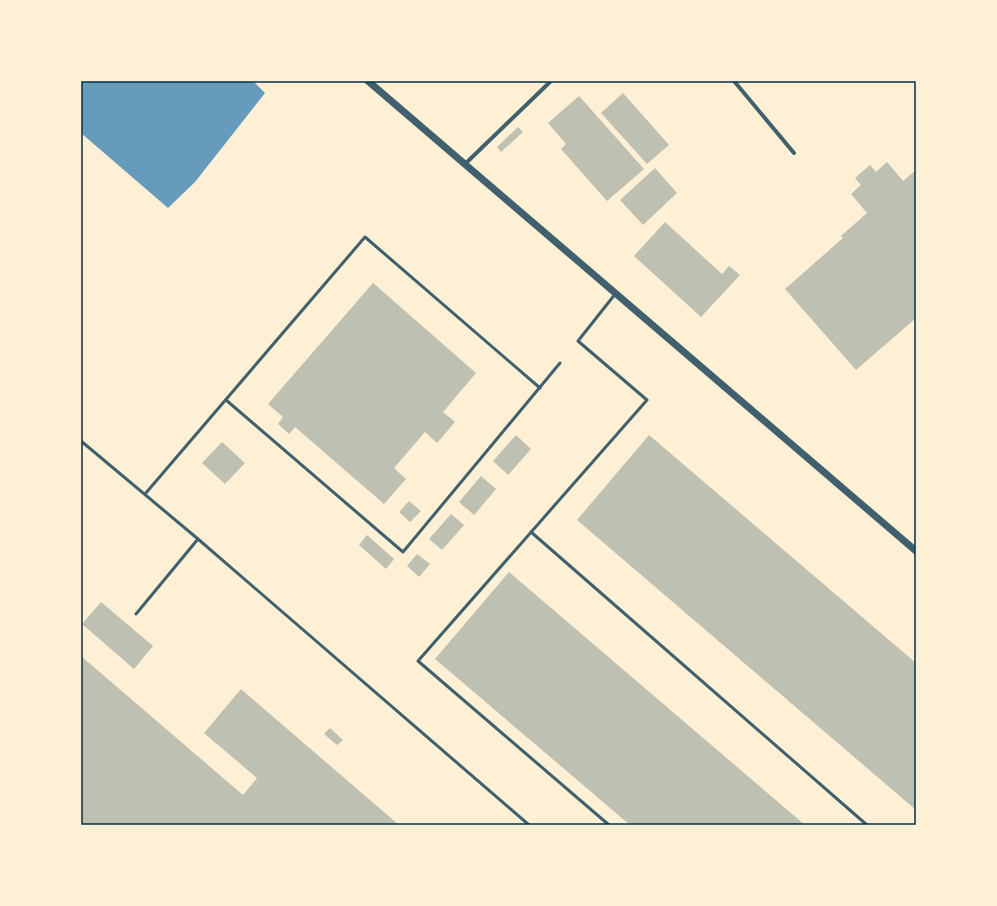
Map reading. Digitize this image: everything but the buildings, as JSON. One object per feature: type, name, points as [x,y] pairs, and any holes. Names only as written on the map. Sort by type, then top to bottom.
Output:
[{"type":"street","points":[[368,81],[916,551]]},
{"type":"street","points":[[465,164],[551,81]]},
{"type":"street","points":[[734,81],[794,153]]},
{"type":"lane","points":[[145,494],[365,238],[540,388]]},
{"type":"lane","points":[[609,825],[418,662],[646,400],[578,341],[616,293]]},
{"type":"lane","points":[[226,400],[403,552],[560,363]]},
{"type":"lane","points":[[81,441],[198,539],[529,825]]},
{"type":"lane","points":[[531,532],[867,825]]},
{"type":"lane","points":[[136,614],[198,539]]},
{"type":"water","points":[[81,81],[253,81],[265,93],[195,182],[168,208],[81,133]]}]
